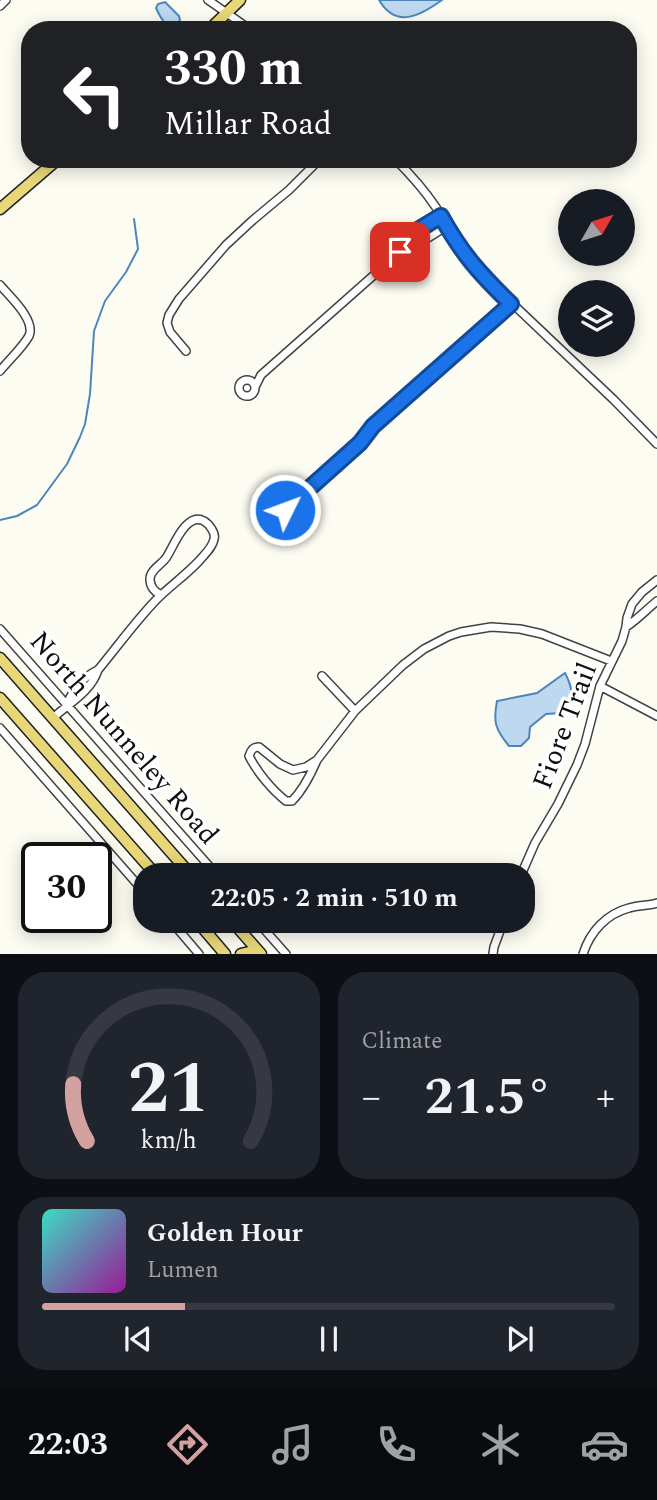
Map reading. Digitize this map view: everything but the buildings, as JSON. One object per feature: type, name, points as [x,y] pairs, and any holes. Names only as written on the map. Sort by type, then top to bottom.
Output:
[{"type":"main road","points":[[219,21],[240,0]]},
{"type":"main road","points":[[0,209],[48,168]]},
{"type":"main road","points":[[0,658],[180,863]]},
{"type":"main road","points":[[0,698],[145,863]]},
{"type":"main road","points":[[207,933],[225,954]]},
{"type":"main road","points":[[242,933],[261,954]]},
{"type":"main road","points":[[241,954],[261,954]]},
{"type":"street","points":[[0,6],[6,0]]},
{"type":"street","points":[[208,0],[239,21]]},
{"type":"street","points":[[186,351],[170,332],[167,323],[172,311],[226,245],[311,168]]},
{"type":"street","points":[[404,168],[419,183],[472,265],[657,444]]},
{"type":"street","points":[[261,375],[252,395],[242,394],[239,385],[243,381],[261,375],[400,252],[408,236],[441,216]]},
{"type":"street","points":[[400,252],[412,248],[447,226]]},
{"type":"street","points":[[422,227],[428,237]]},
{"type":"street","points":[[0,285],[27,317],[30,328],[29,336],[0,371]]},
{"type":"street","points":[[285,510],[360,443],[373,426],[511,304]]},
{"type":"street","points":[[248,380],[255,387]]},
{"type":"street","points":[[53,719],[67,705],[76,701],[94,680],[98,670],[161,595],[191,570],[211,547],[215,539],[211,528],[205,522],[190,522],[181,530],[166,558],[151,574],[151,586],[161,595]]},
{"type":"street","name":"Fiore Trail","points":[[526,863],[577,765],[600,685],[622,641],[632,604],[657,580]]},
{"type":"street","name":"Fiore Trail","points":[[626,627],[639,619],[644,611],[657,601]]},
{"type":"street","points":[[317,760],[306,767],[293,770],[280,764],[259,747],[251,750],[249,756],[273,788],[286,801],[292,801],[312,773],[317,760],[355,711],[413,656],[449,636],[482,627],[520,629],[542,634],[611,661]]},
{"type":"street","name":"North Nunneley Road","points":[[0,629],[206,863]]},
{"type":"street","points":[[322,676],[355,711]]},
{"type":"street","points":[[600,685],[657,716]]},
{"type":"street","points":[[0,728],[133,879]]},
{"type":"street","points":[[583,954],[593,933],[609,917],[631,907],[657,903]]},
{"type":"street","points":[[181,933],[199,954]]},
{"type":"street","points":[[267,933],[286,954]]},
{"type":"street","points":[[493,954],[499,933]]},
{"type":"water","points":[[379,0],[442,0],[417,15],[401,17],[386,9]]},
{"type":"water","points":[[165,2],[180,20],[163,21],[156,8],[158,4]]},
{"type":"water","points":[[565,673],[571,694],[565,708],[561,713],[546,714],[530,727],[529,738],[521,746],[509,746],[496,725],[497,701],[537,693]]},
{"type":"waterway","points":[[0,520],[17,516],[37,505],[67,464],[80,437],[90,394],[94,331],[105,301],[126,272],[138,249],[134,219]]},
{"type":"route","points":[[285,510],[360,443],[373,426],[511,304],[472,265],[441,216],[408,236],[400,252]]}]
